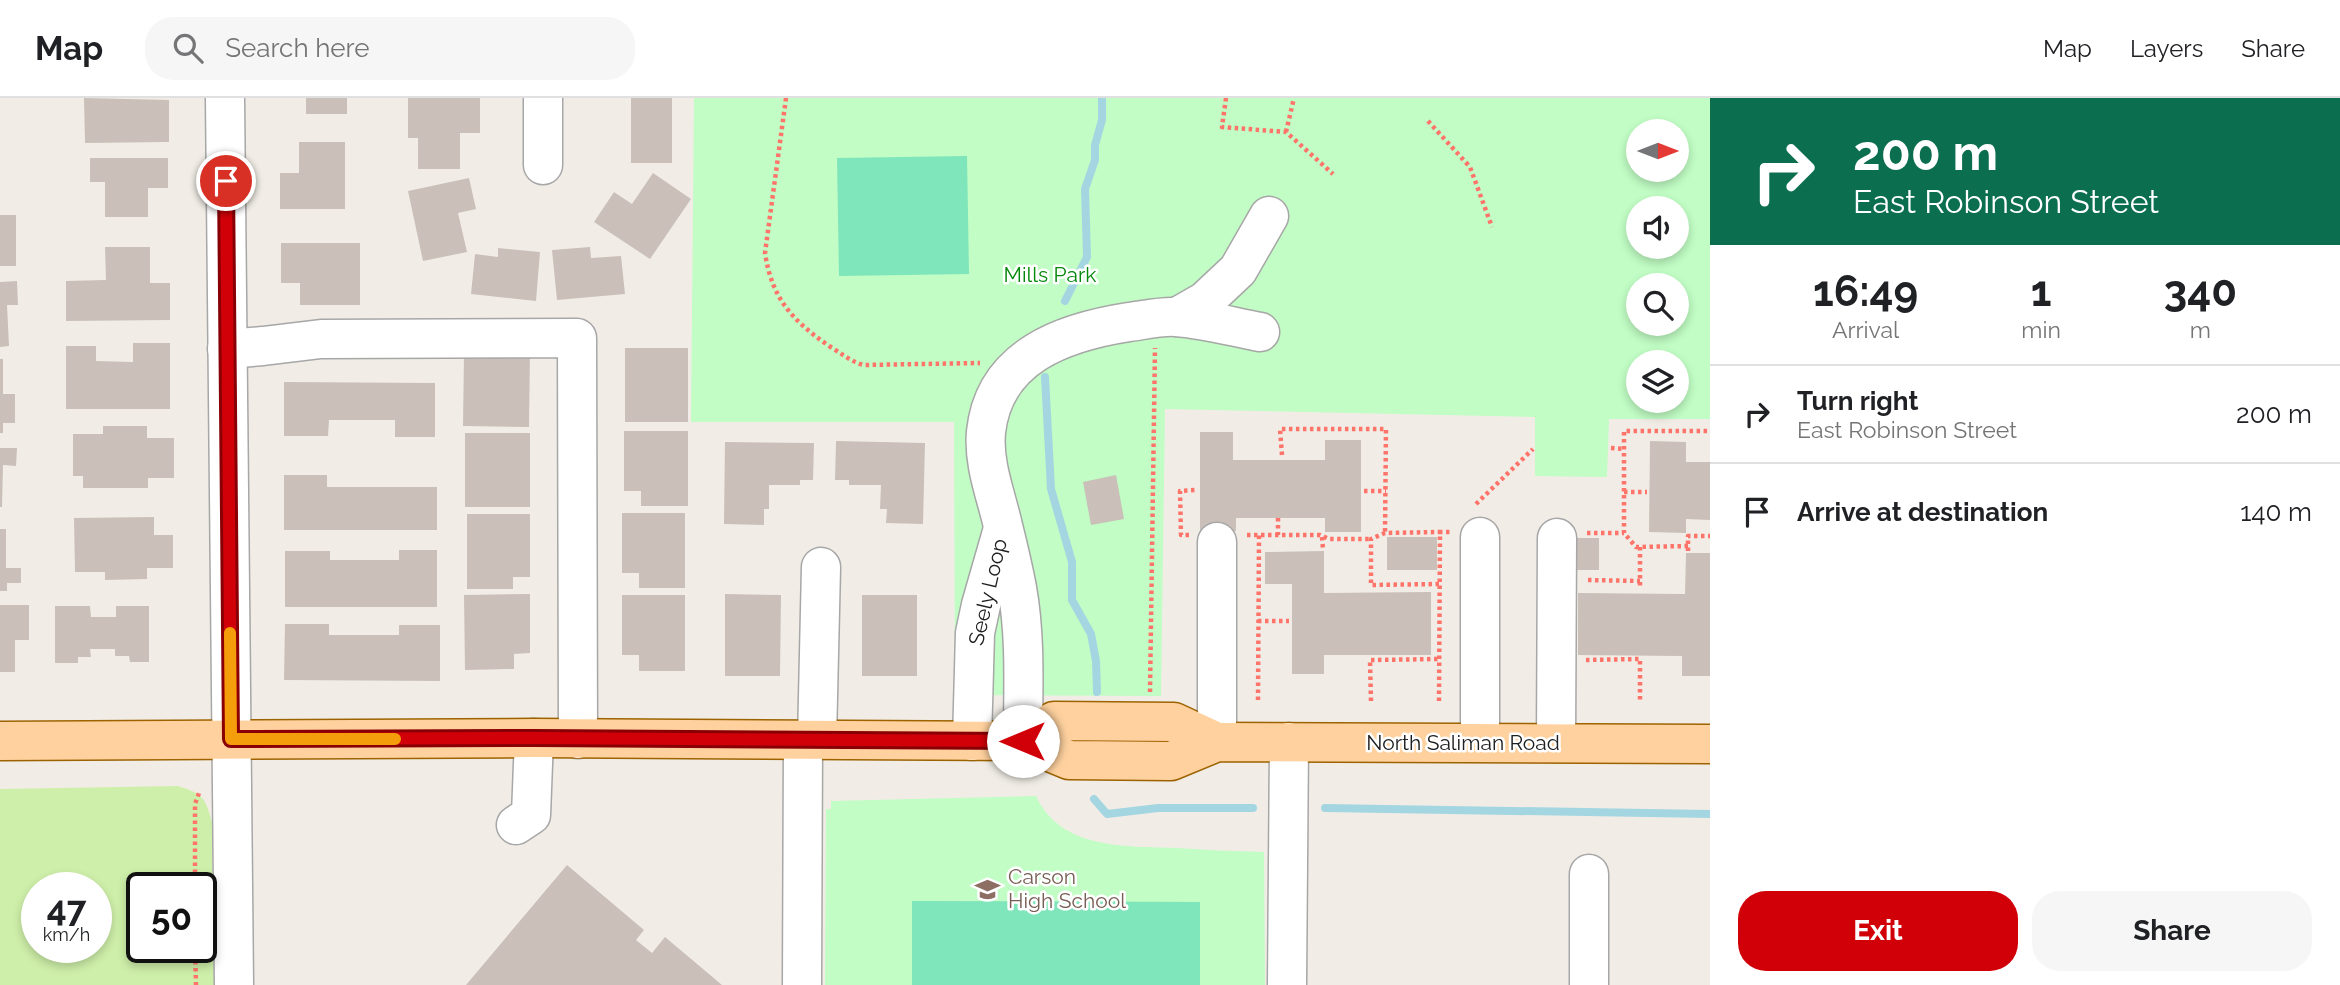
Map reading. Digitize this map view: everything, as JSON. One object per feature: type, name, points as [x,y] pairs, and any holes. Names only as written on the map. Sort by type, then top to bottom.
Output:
[{"type":"main road","name":"North Saliman Road","points":[[0,741],[534,738],[1023,741],[1069,760],[1158,761],[1171,761],[1217,742],[1710,744]]},
{"type":"street","points":[[225,98],[234,985]]},
{"type":"street","points":[[543,98],[543,165]]},
{"type":"street","name":"Seely Loop","points":[[1023,741],[1021,625],[1017,590],[987,461],[986,435],[992,408],[1011,373],[1029,355],[1091,328],[1166,318],[1205,301],[1238,270],[1269,215]]},
{"type":"street","name":"Seely Loop","points":[[1166,318],[1260,332]]},
{"type":"street","points":[[227,348],[321,339],[577,338],[578,739]]},
{"type":"street","name":"Seely Loop","points":[[972,741],[975,633],[1003,526]]},
{"type":"street","points":[[1463,526],[1480,742]]},
{"type":"street","points":[[1217,742],[1232,538]]},
{"type":"street","points":[[1556,538],[1556,743]]},
{"type":"street","points":[[802,985],[810,740],[821,567]]},
{"type":"street","points":[[516,825],[531,815],[534,738]]},
{"type":"street","points":[[1287,985],[1289,742]]},
{"type":"street","points":[[1589,874],[1589,985]]},
{"type":"path","points":[[786,98],[765,253],[769,277],[779,299],[804,328],[852,361],[863,365],[978,364],[988,360]]},
{"type":"path","points":[[1226,98],[1222,127],[1286,132],[1333,174]]},
{"type":"path","points":[[1286,132],[1294,98]]},
{"type":"path","points":[[1428,121],[1469,167],[1492,227]]},
{"type":"path","points":[[1150,700],[1166,318]]},
{"type":"path","points":[[1282,455],[1280,429],[1386,429],[1385,533]]},
{"type":"path","points":[[1710,431],[1624,431],[1624,533],[1636,547],[1688,548],[1688,536],[1710,536]]},
{"type":"path","points":[[1611,448],[1624,449]]},
{"type":"path","points":[[1463,526],[1533,449]]},
{"type":"path","points":[[1364,491],[1386,491]]},
{"type":"path","points":[[1624,492],[1647,492]]},
{"type":"path","points":[[1278,518],[1278,535]]},
{"type":"path","points":[[1232,538],[1278,535],[1371,539],[1385,533],[1440,532]]},
{"type":"path","points":[[1258,700],[1259,535]]},
{"type":"path","points":[[1322,537],[1323,548]]},
{"type":"path","points":[[1371,539],[1371,585],[1439,584]]},
{"type":"path","points":[[1640,547],[1640,589]]},
{"type":"path","points":[[1258,621],[1289,621]]},
{"type":"path","points":[[1371,701],[1370,660],[1439,659]]},
{"type":"path","points":[[1574,660],[1640,659],[1640,703]]},
{"type":"path","points":[[195,872],[195,804],[201,789]]},
{"type":"path","points":[[195,963],[196,985]]},
{"type":"green space","name":"Mills Park","points":[[694,98],[1710,98],[1710,419],[1609,419],[1607,477],[1535,476],[1535,417],[1165,409],[1161,696],[955,695],[954,422],[691,422]]},
{"type":"green space","points":[[967,156],[969,274],[839,276],[837,158]]},
{"type":"green space","points":[[178,786],[193,791],[202,798],[212,822],[213,872],[126,872],[126,963],[214,963],[214,985],[0,985],[0,789]]},
{"type":"green space","points":[[1036,796],[1047,814],[1061,827],[1097,842],[1137,847],[1264,852],[1265,985],[825,985],[826,809],[831,809],[831,801]]},
{"type":"green space","points":[[912,901],[1200,902],[1200,985],[912,985]]},
{"type":"building","points":[[84,98],[169,100],[169,142],[85,143]]},
{"type":"building","points":[[306,98],[347,98],[347,114],[306,114]]},
{"type":"building","points":[[408,98],[480,98],[480,133],[460,133],[460,169],[418,169],[418,138],[408,138]]},
{"type":"building","points":[[631,98],[672,98],[672,163],[631,163]]},
{"type":"building","points":[[299,142],[345,142],[345,209],[280,209],[280,173],[299,173]]},
{"type":"building","points":[[90,158],[168,158],[168,188],[148,188],[148,217],[105,217],[105,182],[90,182]]},
{"type":"building","points":[[653,173],[691,199],[650,259],[594,222],[614,192],[632,204]]},
{"type":"building","points":[[469,178],[476,209],[458,213],[467,252],[423,261],[408,191]]},
{"type":"building","points":[[0,215],[16,215],[16,266],[0,266]]},
{"type":"building","points":[[281,243],[360,243],[360,305],[300,305],[300,283],[281,283]]},
{"type":"building","points":[[105,247],[150,247],[150,283],[170,283],[170,320],[66,321],[66,281],[106,280]]},
{"type":"building","points":[[590,247],[591,258],[621,256],[625,294],[557,300],[552,250]]},
{"type":"building","points":[[498,248],[540,252],[536,301],[471,294],[475,254],[498,257]]},
{"type":"building","points":[[17,281],[18,305],[7,305],[9,346],[0,347],[0,282]]},
{"type":"building","points":[[133,343],[170,343],[170,409],[66,409],[66,346],[96,346],[96,361],[133,362]]},
{"type":"building","points":[[625,348],[688,348],[688,422],[625,422]]},
{"type":"building","points":[[464,352],[530,352],[529,427],[463,426]]},
{"type":"building","points":[[0,359],[3,359],[3,394],[15,394],[15,423],[3,423],[3,433],[0,433]]},
{"type":"building","points":[[284,382],[435,383],[435,437],[395,437],[395,420],[329,420],[328,436],[284,436]]},
{"type":"building","points":[[103,426],[147,426],[147,438],[174,438],[174,478],[148,478],[148,488],[83,488],[83,476],[73,476],[73,434],[103,434]]},
{"type":"building","points":[[624,431],[688,431],[688,506],[641,506],[641,491],[624,491]]},
{"type":"building","points":[[1200,432],[1233,432],[1233,460],[1325,460],[1325,440],[1361,440],[1361,532],[1325,532],[1325,518],[1236,518],[1236,531],[1200,530]]},
{"type":"building","points":[[465,433],[530,433],[530,507],[465,507]]},
{"type":"building","points":[[836,441],[925,443],[923,524],[886,523],[887,509],[880,509],[881,485],[849,485],[849,480],[835,480]]},
{"type":"building","points":[[1650,441],[1686,442],[1686,462],[1710,462],[1710,520],[1686,519],[1686,533],[1649,532]]},
{"type":"building","points":[[725,442],[814,443],[813,480],[800,480],[800,485],[769,485],[769,509],[764,509],[764,525],[724,524]]},
{"type":"building","points":[[0,448],[17,448],[16,466],[3,465],[2,507],[0,507]]},
{"type":"building","points":[[284,475],[327,475],[327,487],[437,487],[437,530],[284,530]]},
{"type":"building","points":[[1116,475],[1124,519],[1091,525],[1083,482]]},
{"type":"building","points":[[622,513],[685,513],[685,588],[639,588],[639,573],[622,573]]},
{"type":"building","points":[[467,514],[530,514],[530,577],[513,577],[513,589],[467,589]]},
{"type":"building","points":[[154,517],[154,535],[173,535],[173,568],[147,568],[147,579],[105,580],[105,572],[75,572],[74,518]]},
{"type":"building","points":[[0,529],[6,529],[6,568],[21,568],[21,583],[7,583],[7,591],[0,591]]},
{"type":"building","points":[[1387,537],[1437,537],[1437,570],[1387,570]]},
{"type":"building","points":[[1575,538],[1599,538],[1599,570],[1575,570]]},
{"type":"building","points":[[399,550],[437,550],[437,607],[285,607],[285,551],[330,551],[330,560],[399,560]]},
{"type":"building","points":[[1324,551],[1324,593],[1431,592],[1431,655],[1324,655],[1324,674],[1292,674],[1292,584],[1265,584],[1265,552]]},
{"type":"building","points":[[1686,553],[1710,553],[1710,676],[1682,676],[1682,656],[1578,655],[1578,593],[1685,594]]},
{"type":"building","points":[[530,594],[530,653],[514,654],[514,669],[465,670],[464,595]]},
{"type":"building","points":[[725,594],[781,595],[780,676],[725,676]]},
{"type":"building","points":[[622,595],[685,595],[685,671],[639,671],[639,655],[622,655]]},
{"type":"building","points":[[862,595],[917,595],[917,676],[862,676]]},
{"type":"building","points":[[0,605],[29,605],[29,640],[15,640],[15,672],[0,672]]},
{"type":"building","points":[[55,606],[90,606],[91,617],[116,617],[116,606],[149,606],[149,662],[130,662],[129,656],[115,656],[115,649],[90,649],[91,657],[78,657],[78,663],[55,663]]},
{"type":"building","points":[[285,624],[329,624],[329,635],[399,635],[399,625],[440,625],[440,681],[284,680]]},
{"type":"building","points":[[567,865],[644,930],[636,940],[652,953],[665,937],[722,985],[466,985]]},
{"type":"waterway","points":[[1065,301],[1087,257],[1085,189],[1095,160],[1095,145],[1102,120],[1102,98]]},
{"type":"waterway","points":[[1045,377],[1051,489],[1072,562],[1072,600],[1091,634],[1096,661],[1097,692]]},
{"type":"waterway","points":[[1094,799],[1107,814],[1158,808],[1253,808]]},
{"type":"waterway","points":[[1325,808],[1710,814]]},
{"type":"slow traffic","points":[[230,633],[231,739],[395,739]]},
{"type":"place","name":"Carson High School","points":[[988,889]]},
{"type":"route","points":[[226,181],[231,739],[1023,741]]}]
